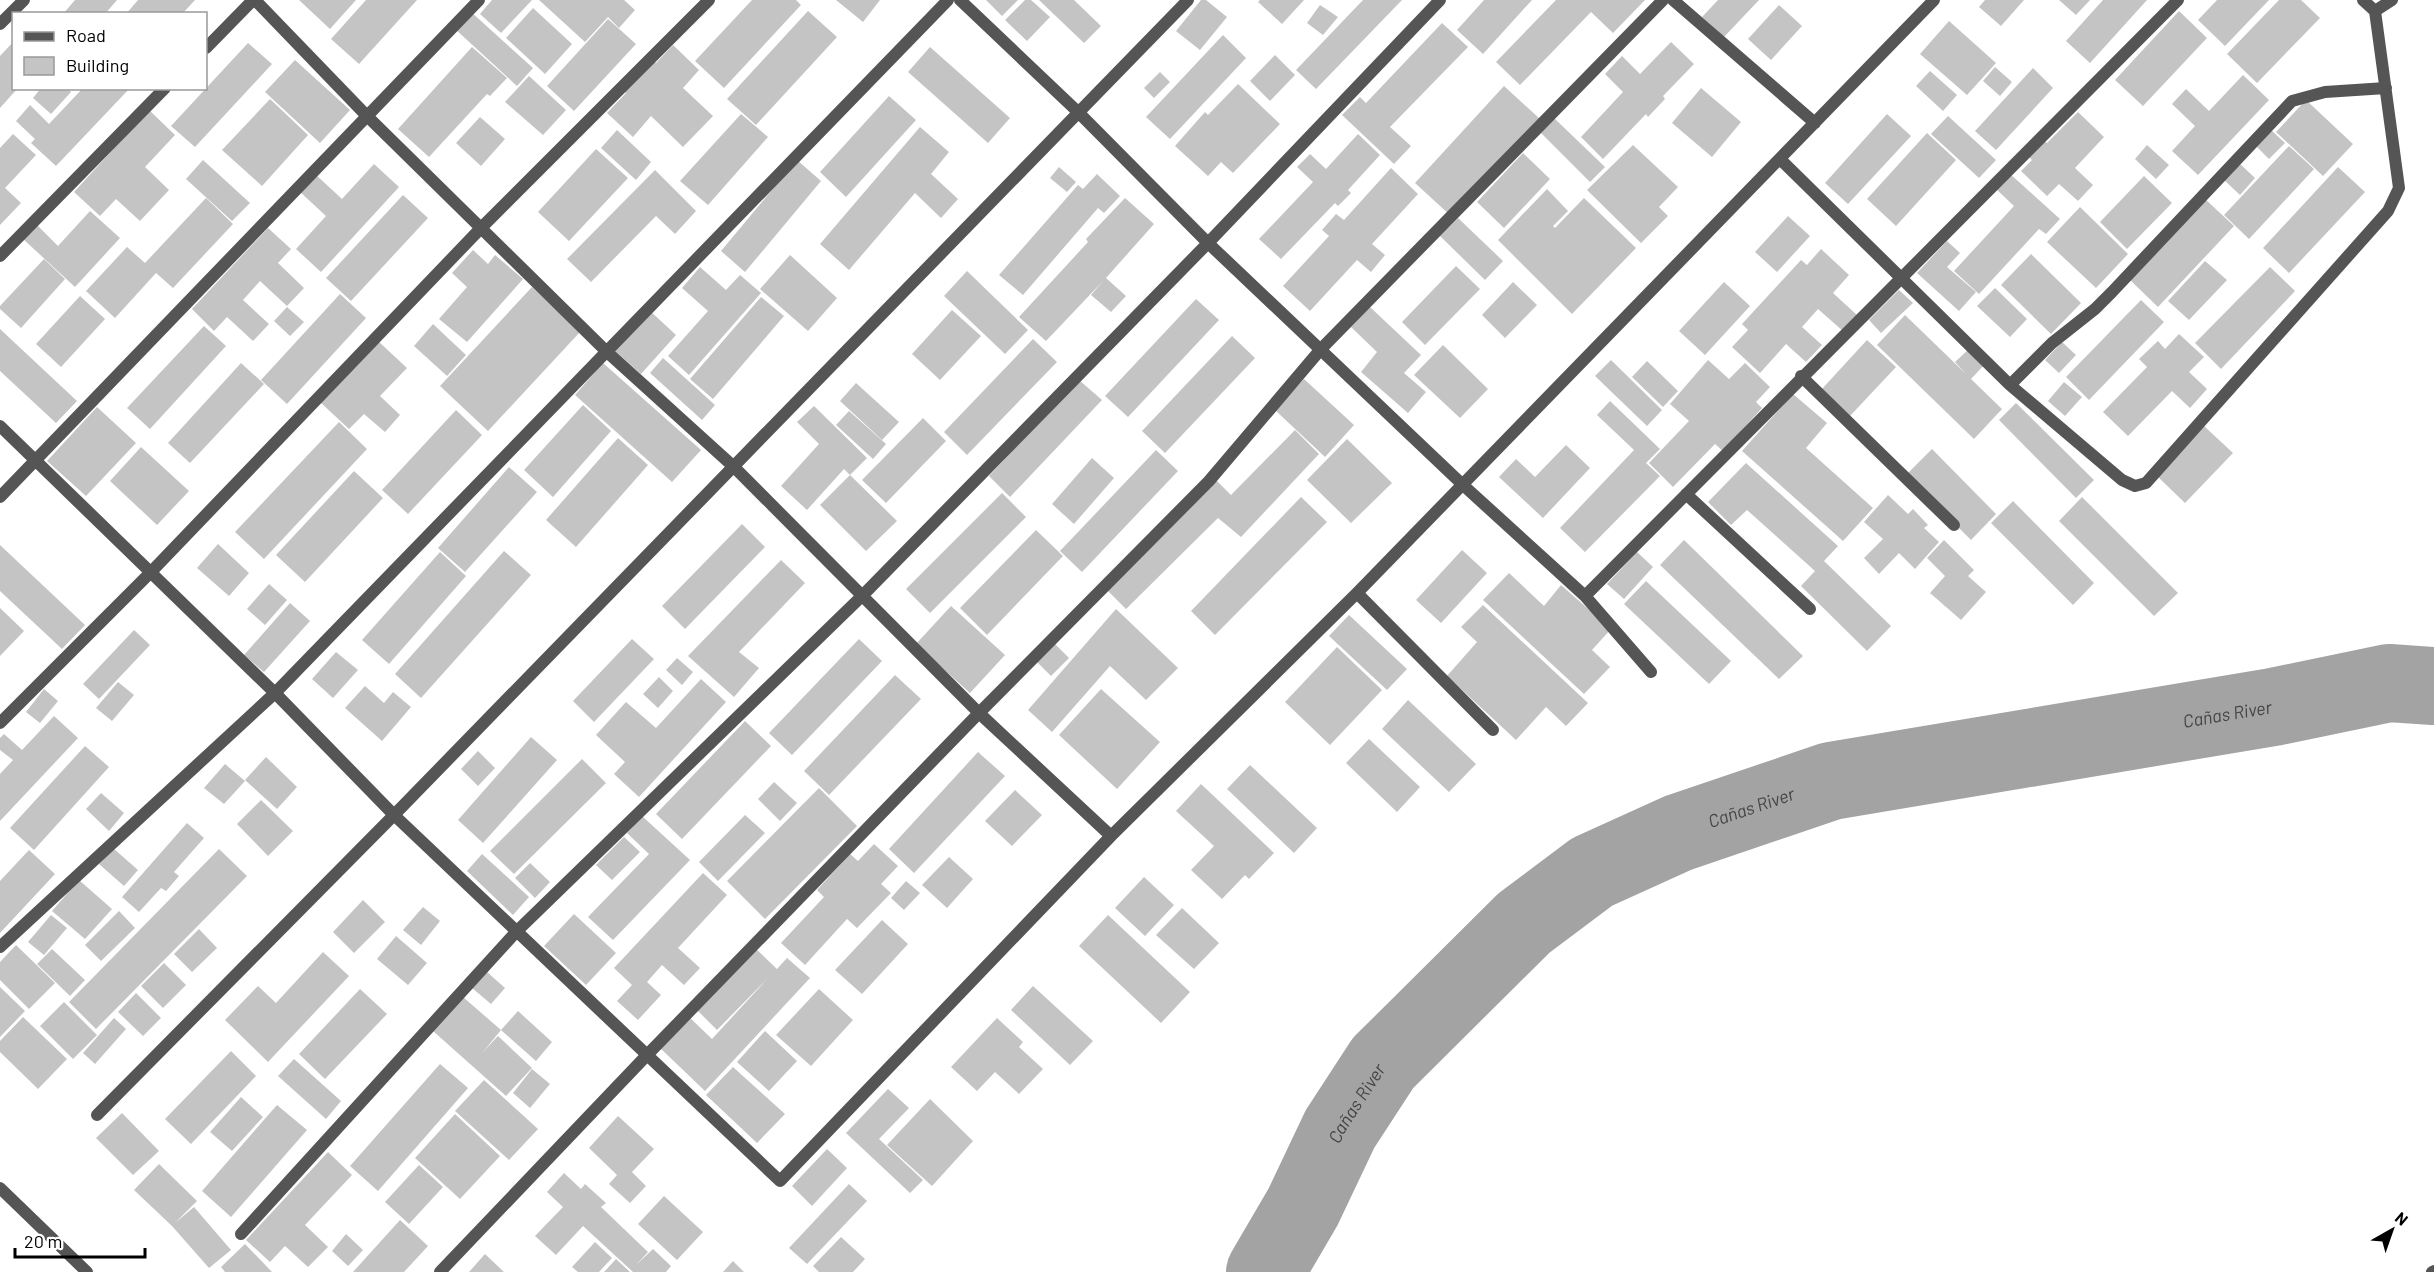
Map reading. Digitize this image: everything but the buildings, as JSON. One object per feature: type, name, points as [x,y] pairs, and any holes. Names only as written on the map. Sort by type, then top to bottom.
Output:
[{"type":"street","points":[[0,24],[24,0]]},
{"type":"street","points":[[207,47],[254,0],[366,116],[606,351],[734,467],[979,713],[1111,836]]},
{"type":"street","points":[[0,497],[479,0]]},
{"type":"street","points":[[0,723],[151,572],[481,228],[709,0]]},
{"type":"street","points":[[0,947],[275,693],[948,0]]},
{"type":"street","points":[[960,0],[1078,112],[1208,243],[1463,485],[1585,596],[1652,672]]},
{"type":"street","points":[[97,1115],[394,815],[1188,0]]},
{"type":"street","points":[[242,1234],[516,932],[862,595],[1208,243],[1440,0]]},
{"type":"street","points":[[440,1272],[979,713],[1209,481],[1321,349],[1663,0]]},
{"type":"street","points":[[1673,0],[1815,123]]},
{"type":"street","points":[[0,426],[275,693],[394,815],[780,1181],[1111,836],[1357,593],[1934,0]]},
{"type":"street","points":[[1585,596],[1801,376],[2178,0]]},
{"type":"street","points":[[1780,159],[2010,385],[2122,480],[2135,486],[2146,483],[2388,211],[2399,188],[2375,11],[2363,0]]},
{"type":"street","points":[[2375,11],[2392,0]]},
{"type":"street","points":[[2010,385],[2052,343],[2095,309],[2112,292],[2292,101],[2325,92],[2386,88]]},
{"type":"street","points":[[0,256],[163,90]]},
{"type":"street","points":[[1801,376],[1954,525]]},
{"type":"street","points":[[1686,494],[1810,609]]},
{"type":"street","points":[[1357,593],[1493,730]]},
{"type":"street","points":[[0,1188],[87,1272]]},
{"type":"waterway","name":"Cañas River","points":[[1265,1272],[1303,1207],[1340,1129],[1383,1063],[1524,923],[1592,872],[1678,833],[1831,781],[2273,707],[2389,683],[2434,686]]}]
